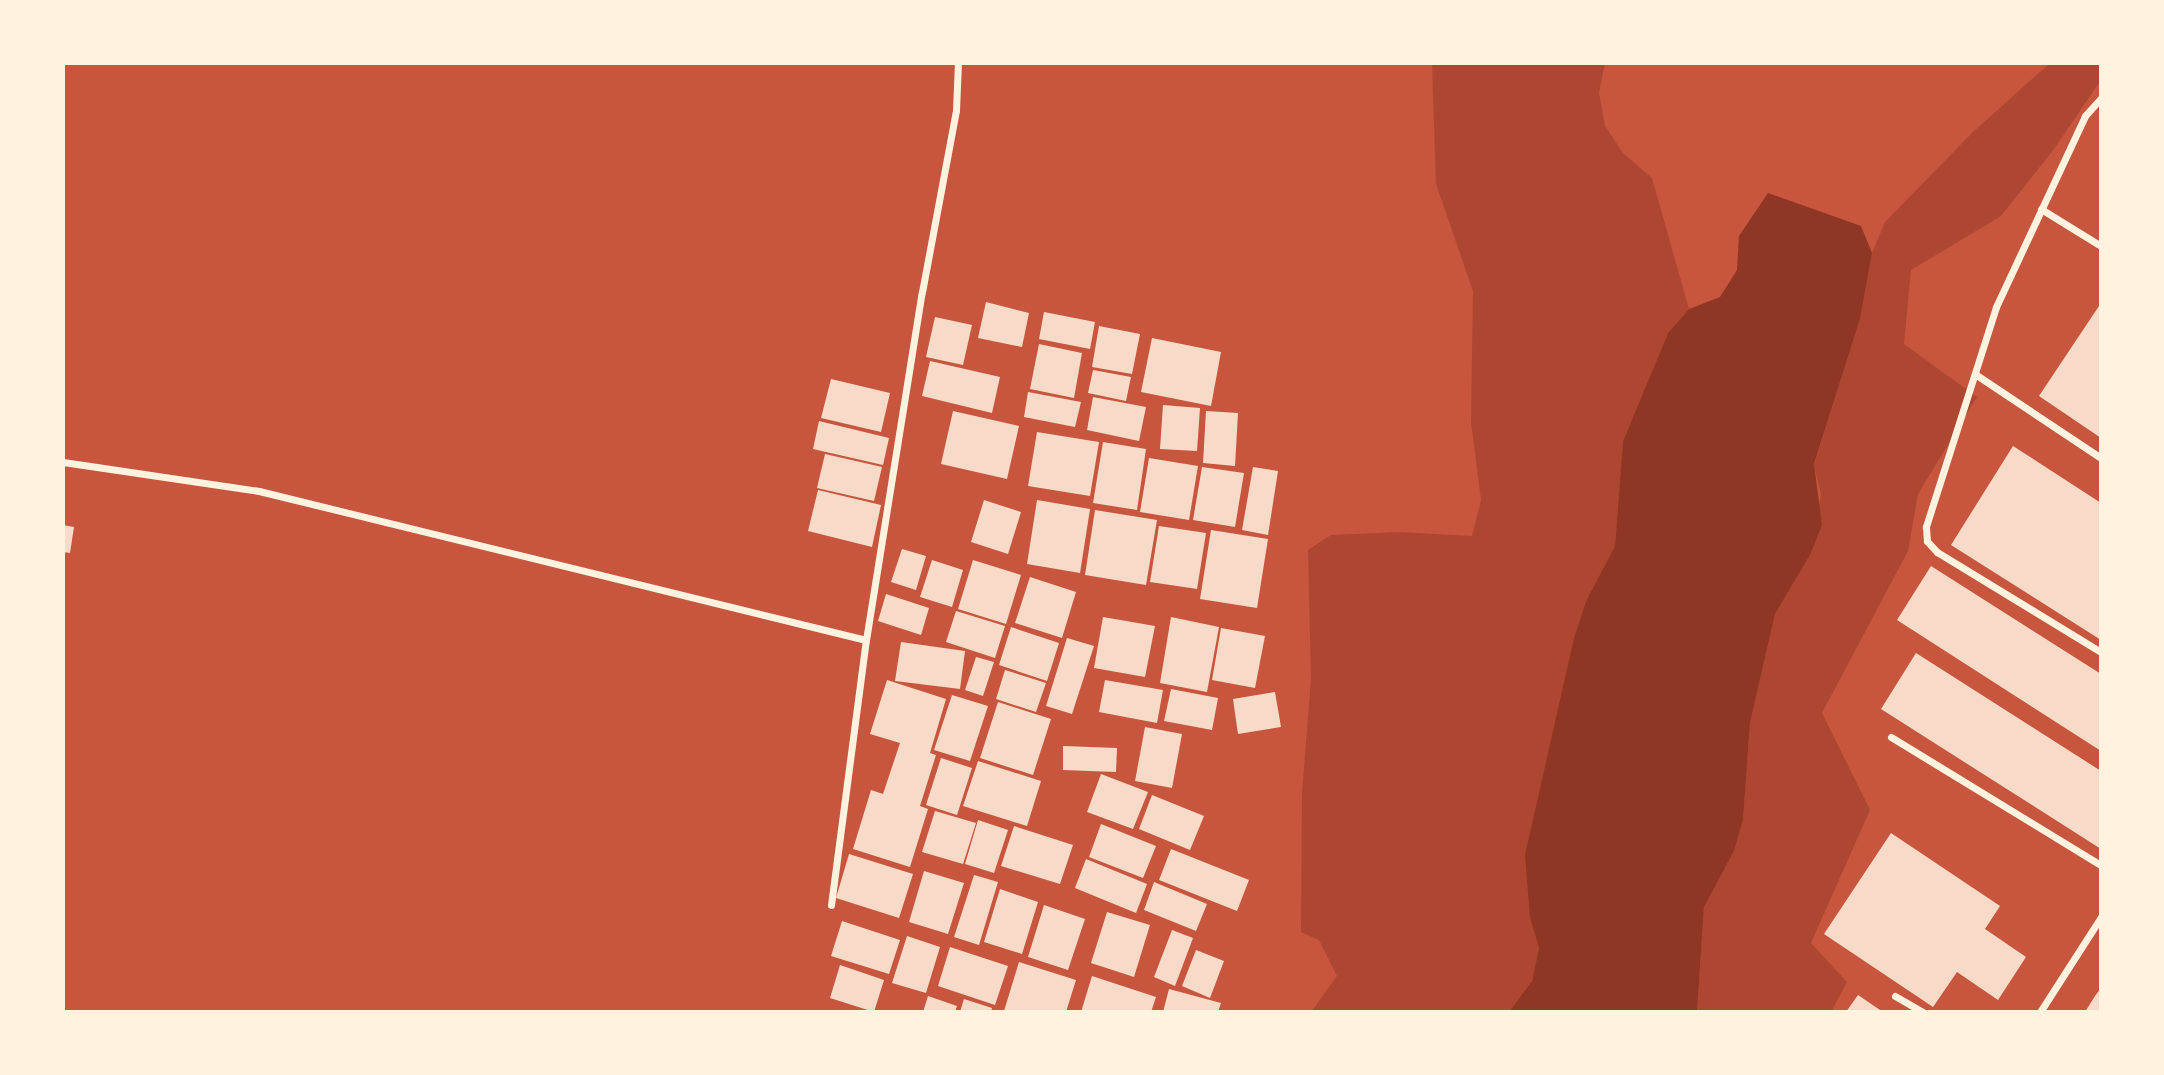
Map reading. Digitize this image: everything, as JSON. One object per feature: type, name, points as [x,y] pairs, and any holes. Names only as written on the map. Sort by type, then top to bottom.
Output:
[{"type":"street","points":[[831,905],[866,640],[922,292],[956,110],[958,63]]},
{"type":"street","points":[[2101,98],[2085,116],[1996,307],[1926,527],[1927,541],[1937,552],[2101,652]]},
{"type":"street","points":[[2041,209],[2101,246]]},
{"type":"street","points":[[1975,374],[2101,458]]},
{"type":"street","points":[[63,461],[259,491],[866,640]]},
{"type":"street","points":[[1891,737],[2101,865]]},
{"type":"street","points":[[2040,1012],[2101,917]]},
{"type":"street","points":[[1895,996],[1923,1012]]},
{"type":"shaded area","points":[[1432,63],[1605,63],[1599,93],[1605,126],[1623,153],[1652,178],[1689,309],[1668,333],[1623,441],[1615,546],[1586,601],[1574,638],[1530,918],[1539,948],[1532,981],[1509,1012],[1311,1012],[1337,976],[1319,940],[1301,932],[1302,793],[1311,679],[1308,550],[1331,535],[1400,532],[1472,536],[1481,500],[1471,422],[1473,291],[1436,184]]},
{"type":"shaded area","points":[[2050,63],[2101,63],[2101,80],[2054,149],[2001,216],[1911,270],[1904,344],[1977,397],[1918,494],[1908,551],[1822,713],[1870,810],[1811,943],[1847,982],[1831,1012],[1697,1012],[1704,907],[1734,851],[1743,820],[1750,723],[1775,614],[1810,555],[1821,494],[1814,465],[1860,319],[1872,253],[1885,222],[1973,132]]},
{"type":"shaded area","points":[[1768,193],[1861,226],[1872,253],[1860,319],[1814,464],[1822,525],[1810,555],[1775,614],[1750,723],[1743,820],[1734,851],[1704,907],[1697,1012],[1509,1012],[1532,981],[1539,948],[1530,918],[1525,855],[1574,638],[1586,601],[1615,546],[1623,441],[1668,333],[1689,309],[1720,297],[1737,270],[1739,236]]},
{"type":"building","points":[[986,302],[1029,313],[1022,347],[978,338]]},
{"type":"building","points":[[2101,303],[2101,438],[2039,396]]},
{"type":"building","points":[[1044,312],[1095,322],[1090,349],[1039,339]]},
{"type":"building","points":[[935,317],[972,325],[963,365],[926,357]]},
{"type":"building","points":[[1099,326],[1140,334],[1132,374],[1092,367]]},
{"type":"building","points":[[1152,338],[1221,352],[1211,406],[1141,392]]},
{"type":"building","points":[[1039,344],[1082,353],[1074,398],[1030,389]]},
{"type":"building","points":[[930,361],[1000,377],[992,413],[922,396]]},
{"type":"building","points":[[1093,370],[1131,377],[1126,401],[1088,393]]},
{"type":"building","points":[[831,379],[890,393],[881,432],[821,418]]},
{"type":"building","points":[[1028,392],[1081,402],[1075,427],[1024,417]]},
{"type":"building","points":[[1093,397],[1146,407],[1139,441],[1087,430]]},
{"type":"building","points":[[1163,405],[1200,408],[1197,451],[1160,449]]},
{"type":"building","points":[[953,411],[1019,426],[1007,479],[941,464]]},
{"type":"building","points":[[1206,411],[1238,413],[1235,466],[1203,463]]},
{"type":"building","points":[[819,421],[889,438],[883,465],[813,449]]},
{"type":"building","points":[[1037,432],[1099,442],[1090,496],[1028,486]]},
{"type":"building","points":[[1103,442],[1146,449],[1137,510],[1093,503]]},
{"type":"building","points":[[2013,446],[2101,503],[2101,640],[1951,545]]},
{"type":"building","points":[[825,454],[882,467],[874,501],[817,488]]},
{"type":"building","points":[[1149,458],[1198,466],[1189,520],[1140,512]]},
{"type":"building","points":[[1202,467],[1244,473],[1235,527],[1193,520]]},
{"type":"building","points":[[1253,467],[1278,471],[1268,535],[1242,530]]},
{"type":"building","points":[[818,490],[881,505],[872,547],[808,531]]},
{"type":"building","points":[[984,500],[1021,512],[1008,554],[971,542]]},
{"type":"building","points":[[1037,500],[1090,509],[1080,573],[1027,564]]},
{"type":"building","points":[[1095,510],[1157,520],[1146,585],[1085,575]]},
{"type":"building","points":[[63,525],[74,527],[70,553],[63,552]]},
{"type":"building","points":[[1159,526],[1206,533],[1197,589],[1150,582]]},
{"type":"building","points":[[1211,530],[1268,539],[1257,608],[1200,599]]},
{"type":"building","points":[[902,549],[926,556],[916,590],[891,582]]},
{"type":"building","points":[[932,560],[963,570],[952,607],[920,597]]},
{"type":"building","points":[[973,560],[1021,575],[1006,624],[958,609]]},
{"type":"building","points":[[1931,566],[2101,674],[2101,751],[1897,620]]},
{"type":"building","points":[[1030,577],[1076,592],[1062,638],[1015,623]]},
{"type":"building","points":[[886,594],[929,608],[921,635],[878,621]]},
{"type":"building","points":[[956,611],[1005,626],[995,658],[946,642]]},
{"type":"building","points":[[1103,617],[1155,626],[1145,677],[1094,668]]},
{"type":"building","points":[[1171,617],[1219,627],[1207,692],[1160,683]]},
{"type":"building","points":[[1011,627],[1059,643],[1047,681],[999,665]]},
{"type":"building","points":[[1221,628],[1265,636],[1255,688],[1212,680]]},
{"type":"building","points":[[1067,638],[1094,646],[1072,714],[1046,706]]},
{"type":"building","points":[[901,642],[965,651],[960,689],[895,681]]},
{"type":"building","points":[[1916,653],[2101,771],[2101,849],[1881,709]]},
{"type":"building","points":[[976,657],[994,662],[983,696],[965,690]]},
{"type":"building","points":[[1005,670],[1046,683],[1036,712],[996,699]]},
{"type":"building","points":[[887,680],[946,699],[930,753],[936,755],[920,806],[928,809],[910,867],[853,849],[871,790],[883,794],[900,743],[870,734]]},
{"type":"building","points":[[1105,680],[1163,690],[1157,723],[1099,712]]},
{"type":"building","points":[[1171,689],[1218,698],[1212,730],[1164,721]]},
{"type":"building","points":[[1275,692],[1281,727],[1238,734],[1233,699]]},
{"type":"building","points":[[952,695],[988,706],[970,761],[934,750]]},
{"type":"building","points":[[998,702],[1051,719],[1033,775],[980,758]]},
{"type":"building","points":[[1145,727],[1182,734],[1172,788],[1135,781]]},
{"type":"building","points":[[1063,746],[1117,748],[1116,772],[1063,770]]},
{"type":"building","points":[[941,758],[972,768],[957,815],[926,805]]},
{"type":"building","points":[[978,761],[1041,781],[1027,826],[963,806]]},
{"type":"building","points":[[1101,774],[1148,792],[1133,829],[1087,812]]},
{"type":"building","points":[[1152,795],[1204,816],[1190,850],[1139,829]]},
{"type":"building","points":[[935,811],[976,823],[963,864],[922,852]]},
{"type":"building","points":[[978,820],[1008,830],[994,873],[965,864]]},
{"type":"building","points":[[1101,824],[1156,846],[1143,878],[1089,857]]},
{"type":"building","points":[[1014,826],[1073,845],[1060,884],[1001,866]]},
{"type":"building","points":[[1891,833],[2000,906],[1985,929],[2026,957],[1998,1000],[1957,972],[1933,1007],[1824,934]]},
{"type":"building","points":[[1171,849],[1249,880],[1237,911],[1159,880]]},
{"type":"building","points":[[849,854],[913,874],[899,918],[836,898]]},
{"type":"building","points":[[1086,859],[1147,884],[1136,913],[1075,888]]},
{"type":"building","points":[[924,871],[964,883],[948,934],[909,922]]},
{"type":"building","points":[[974,875],[998,882],[979,945],[954,937]]},
{"type":"building","points":[[1154,882],[1207,904],[1196,931],[1144,910]]},
{"type":"building","points":[[1000,889],[1038,902],[1022,954],[984,942]]},
{"type":"building","points":[[1044,905],[1085,919],[1068,970],[1028,957]]},
{"type":"building","points":[[1107,912],[1150,925],[1134,977],[1091,963]]},
{"type":"building","points":[[842,921],[900,940],[889,974],[831,956]]},
{"type":"building","points":[[1172,930],[1193,938],[1175,986],[1154,977]]},
{"type":"building","points":[[907,936],[940,947],[926,993],[892,983]]},
{"type":"building","points":[[950,947],[1008,966],[995,1005],[938,986]]},
{"type":"building","points":[[1196,950],[1224,961],[1210,998],[1182,986]]},
{"type":"building","points":[[1019,962],[1076,980],[1066,1012],[1004,1011]]},
{"type":"building","points":[[840,965],[884,980],[874,1012],[830,998]]},
{"type":"building","points":[[1092,976],[1156,997],[1151,1012],[1081,1012]]},
{"type":"building","points":[[2101,988],[2101,1012],[2085,1012],[2095,996]]},
{"type":"building","points":[[1169,989],[1221,1003],[1218,1012],[1163,1012]]},
{"type":"building","points":[[1858,995],[1883,1012],[1846,1012]]},
{"type":"building","points":[[928,996],[957,1006],[955,1012],[923,1012]]},
{"type":"building","points":[[964,999],[992,1008],[991,1012],[960,1012]]}]
